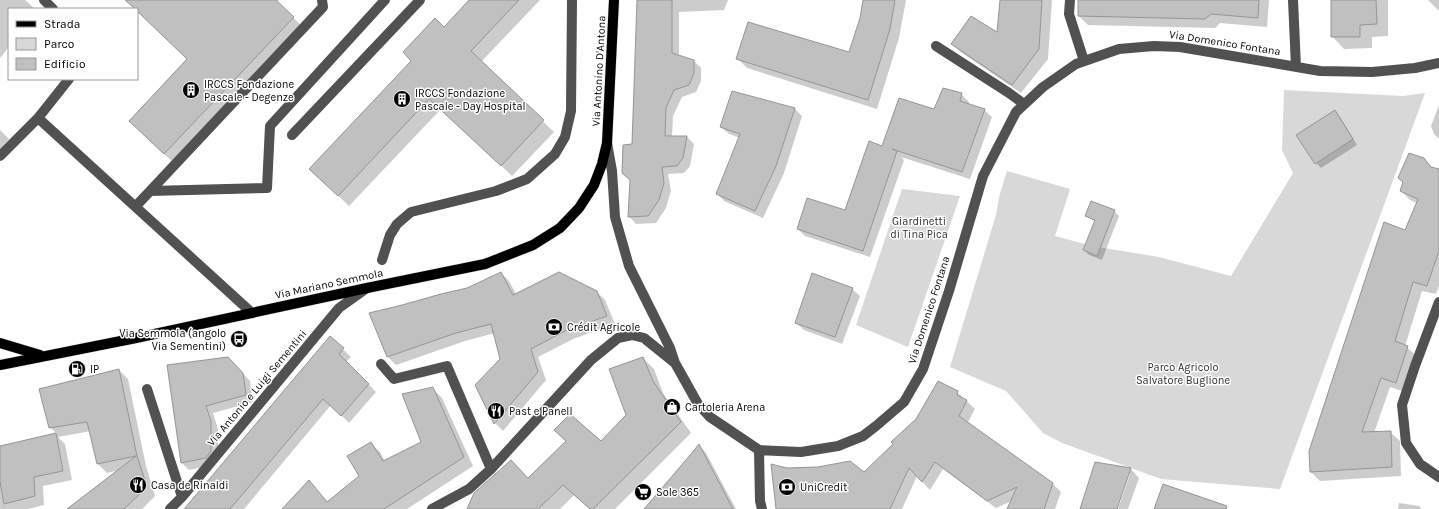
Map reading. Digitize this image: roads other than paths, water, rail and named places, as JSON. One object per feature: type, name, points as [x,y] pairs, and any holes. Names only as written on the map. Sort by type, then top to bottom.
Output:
[{"type":"main road","name":"Via Antonino D'Antona","points":[[607,143],[614,0]]},
{"type":"main road","name":"Via Mariano Semmola","points":[[0,365],[42,355],[136,338],[485,264],[533,245],[560,228],[579,208],[594,185],[602,164],[607,143]]},
{"type":"main road","points":[[0,343],[42,355]]},
{"type":"street","points":[[44,0],[52,8]]},
{"type":"street","points":[[136,206],[323,7],[322,0]]},
{"type":"street","points":[[150,191],[267,188],[270,126],[385,0]]},
{"type":"street","points":[[292,135],[420,0]]},
{"type":"street","points":[[382,260],[390,235],[397,224],[411,212],[496,191],[527,179],[555,154],[565,137],[571,111],[572,0]]},
{"type":"street","points":[[1070,0],[1069,14],[1084,61]]},
{"type":"street","points":[[1293,0],[1296,67]]},
{"type":"street","points":[[936,46],[1009,92],[1024,104]]},
{"type":"street","name":"Via Domenico Fontana","points":[[759,450],[801,452],[838,446],[863,436],[904,402],[923,369],[949,291],[983,176],[1016,112],[1043,87],[1076,64],[1119,49],[1154,46],[1180,47],[1320,70],[1372,72],[1415,68],[1439,63]]},
{"type":"street","points":[[0,156],[38,118],[68,80]]},
{"type":"street","points":[[38,118],[252,313]]},
{"type":"street","points":[[607,143],[612,171],[615,217],[629,266],[670,348],[675,363],[698,404],[710,417],[759,450],[760,500],[762,509]]},
{"type":"street","name":"Via Antonio e Luigi Sementini","points":[[170,509],[182,497],[339,308],[367,288]]},
{"type":"street","points":[[1439,302],[1402,405],[1406,443],[1420,464],[1439,477]]},
{"type":"street","points":[[432,509],[469,489],[491,469],[591,360],[618,338],[632,335],[644,338],[675,363]]},
{"type":"street","points":[[380,364],[394,379],[447,366],[491,469]]},
{"type":"street","points":[[147,389],[182,497]]},
{"type":"place","name":"IRCCS Fondazione Pascale - Degenze","points":[[191,90]]},
{"type":"place","name":"IRCCS Fondazione Pascale - Day Hospital","points":[[402,99]]},
{"type":"place","name":"Crédit Agricole","points":[[554,327]]},
{"type":"place","name":"Via Semmola (angolo Via Sementini)","points":[[239,339]]},
{"type":"place","name":"IP","points":[[77,369]]},
{"type":"place","name":"Cartoleria Arena","points":[[672,407]]},
{"type":"place","name":"Past e Panell","points":[[496,411]]},
{"type":"place","name":"Casa de Rinaldi","points":[[138,485]]},
{"type":"place","name":"UniCredit","points":[[787,487]]},
{"type":"place","name":"Sole 365","points":[[643,492]]},
{"type":"park label","name":"Giardinetti di Tina Pica","points":[[919,227]]},
{"type":"park label","name":"Parco Agricolo Salvatore Buglione","points":[[1183,373]]}]
